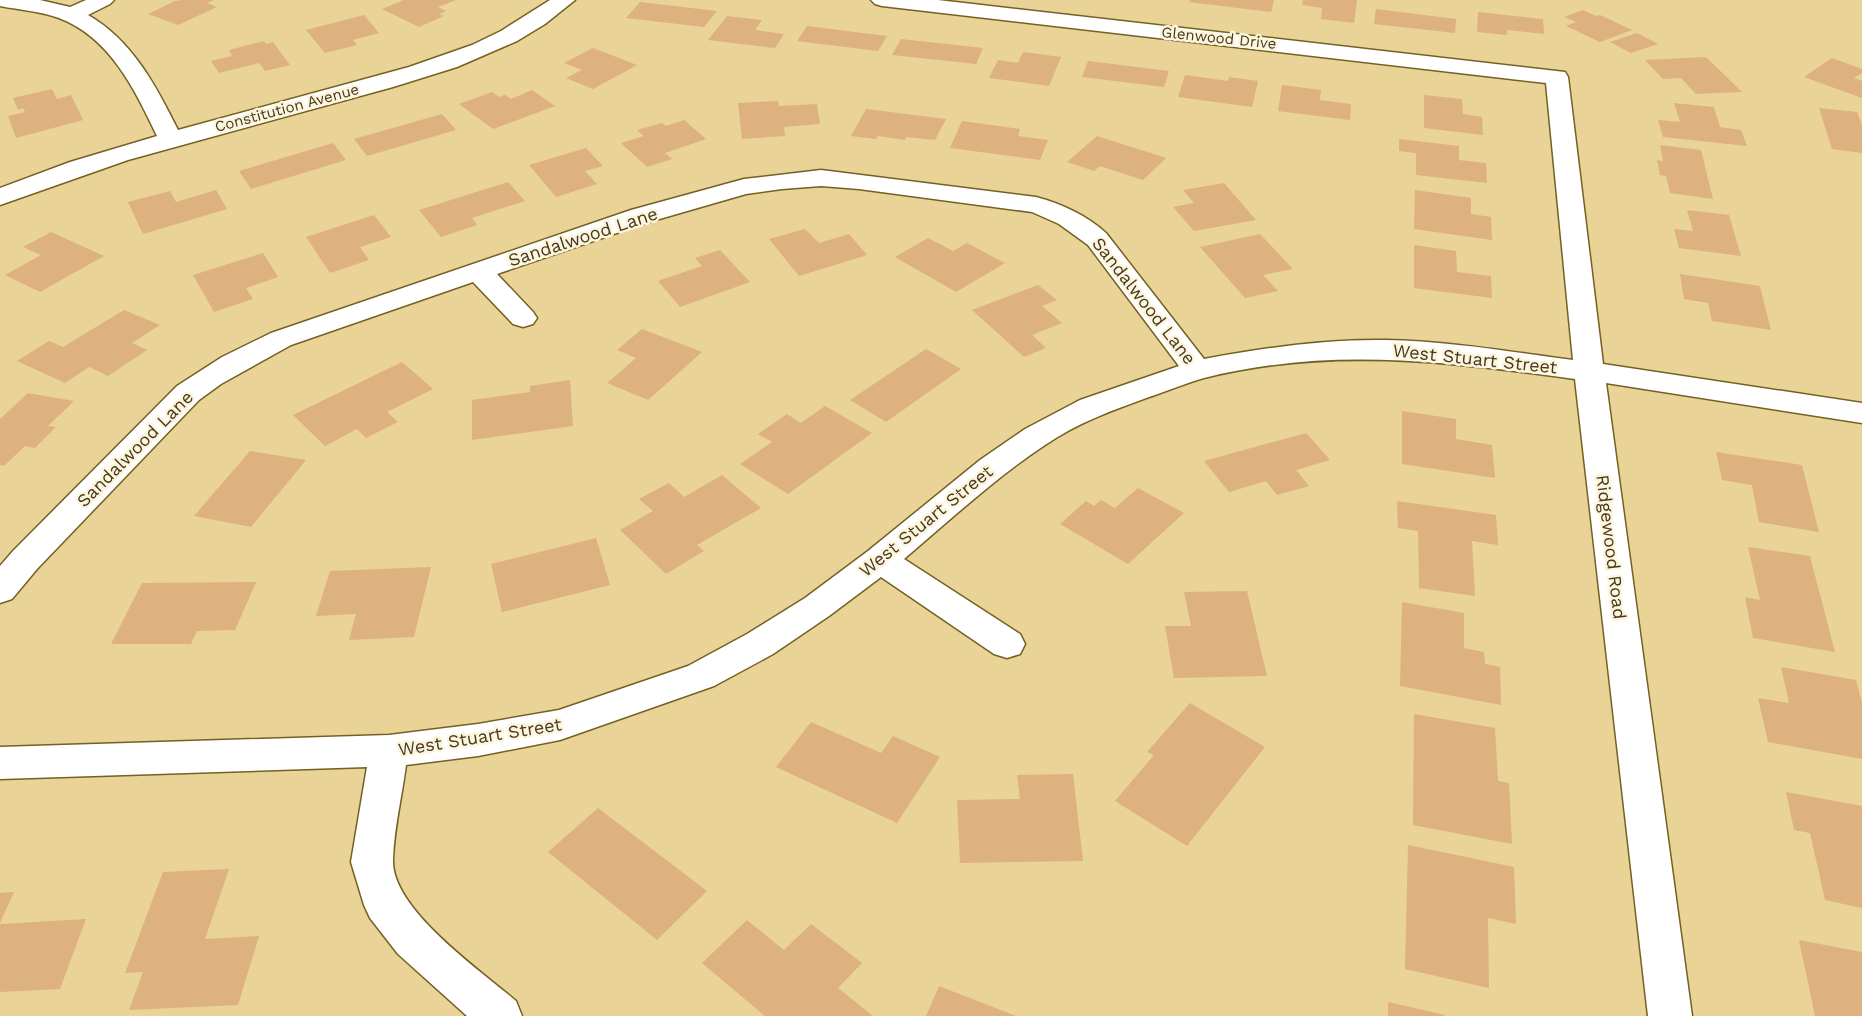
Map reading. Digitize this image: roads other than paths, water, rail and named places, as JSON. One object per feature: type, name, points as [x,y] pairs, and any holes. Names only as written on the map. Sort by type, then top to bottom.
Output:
[{"type":"street","points":[[0,0],[71,15],[95,28],[117,48],[147,90],[171,140]]},
{"type":"street","points":[[71,15],[103,0]]},
{"type":"street","name":"Constitution Avenue","points":[[0,197],[89,164],[356,89],[469,54],[509,36],[544,16],[564,0]]},
{"type":"street","name":"Glenwood Drive","points":[[882,0],[1557,77]]},
{"type":"street","name":"Ridgewood Road","points":[[1557,77],[1589,372],[1670,1016]]},
{"type":"street","name":"Sandalwood Lane","points":[[0,590],[25,560],[188,393],[210,376],[244,356],[281,339],[640,216],[744,187],[811,179],[859,181],[1036,205],[1061,213],[1082,225],[1097,239],[1197,370]]},
{"type":"street","points":[[479,272],[523,318]]},
{"type":"street","name":"West Stuart Street","points":[[0,763],[389,751],[478,740],[561,726],[701,676],[760,644],[817,608],[880,560],[991,468],[1036,436],[1091,407],[1197,370],[1260,357],[1307,352],[1386,349],[1481,357],[1862,413]]},
{"type":"street","points":[[880,560],[1007,644]]},
{"type":"street","points":[[389,751],[372,862],[385,905],[413,940],[500,1016]]}]
